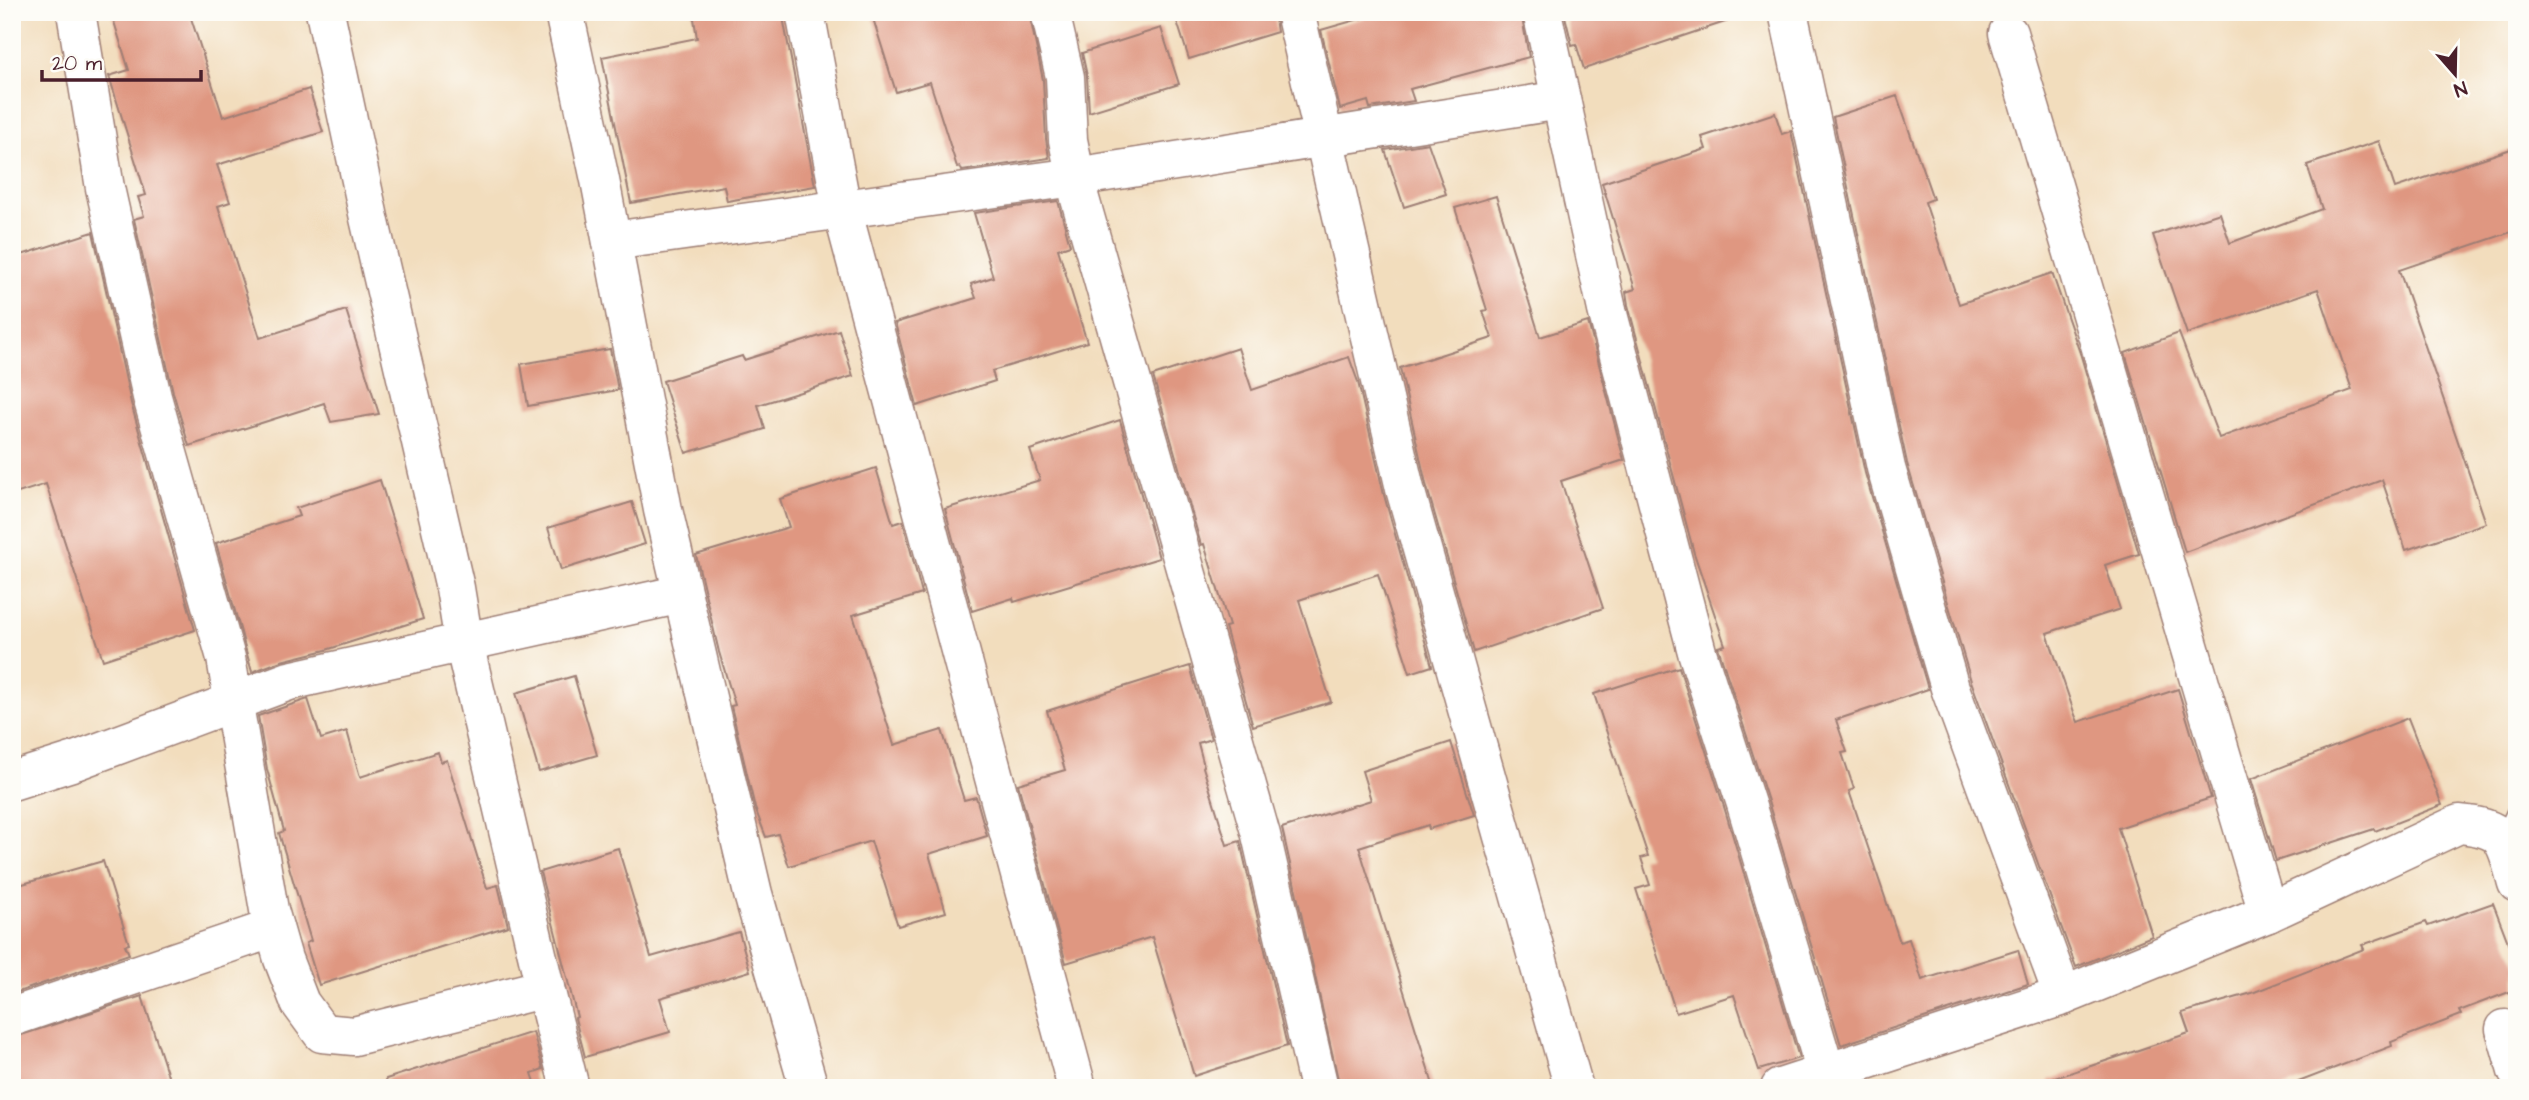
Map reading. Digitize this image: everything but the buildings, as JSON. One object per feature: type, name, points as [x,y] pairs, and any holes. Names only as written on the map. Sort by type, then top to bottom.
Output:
[{"type":"street","points":[[76,12],[105,188],[146,371],[226,658],[274,928],[299,1003],[322,1033],[354,1036],[545,988]]},
{"type":"street","points":[[325,12],[369,218],[455,588],[464,643],[570,1088]]},
{"type":"street","points":[[564,12],[682,594],[753,894],[808,1088]]},
{"type":"street","points":[[805,12],[842,209],[1077,1088]]},
{"type":"street","points":[[1051,12],[1065,77],[1068,140],[1075,177],[1261,835],[1319,1088]]},
{"type":"street","points":[[1295,12],[1405,489],[1574,1088]]},
{"type":"street","points":[[1542,12],[1607,310],[1696,652],[1746,804],[1826,1073]]},
{"type":"street","points":[[1788,12],[1886,468],[1950,688],[2063,996]]},
{"type":"street","points":[[2008,33],[2268,913]]},
{"type":"street","points":[[612,241],[1075,177],[1561,100]]},
{"type":"street","points":[[13,779],[75,761],[289,681],[682,594]]},
{"type":"street","points":[[1780,1088],[2063,996],[2268,913],[2459,824],[2511,828],[2517,883]]},
{"type":"street","points":[[12,1017],[274,928]]},
{"type":"street","points":[[2505,1029],[2517,1071]]}]
